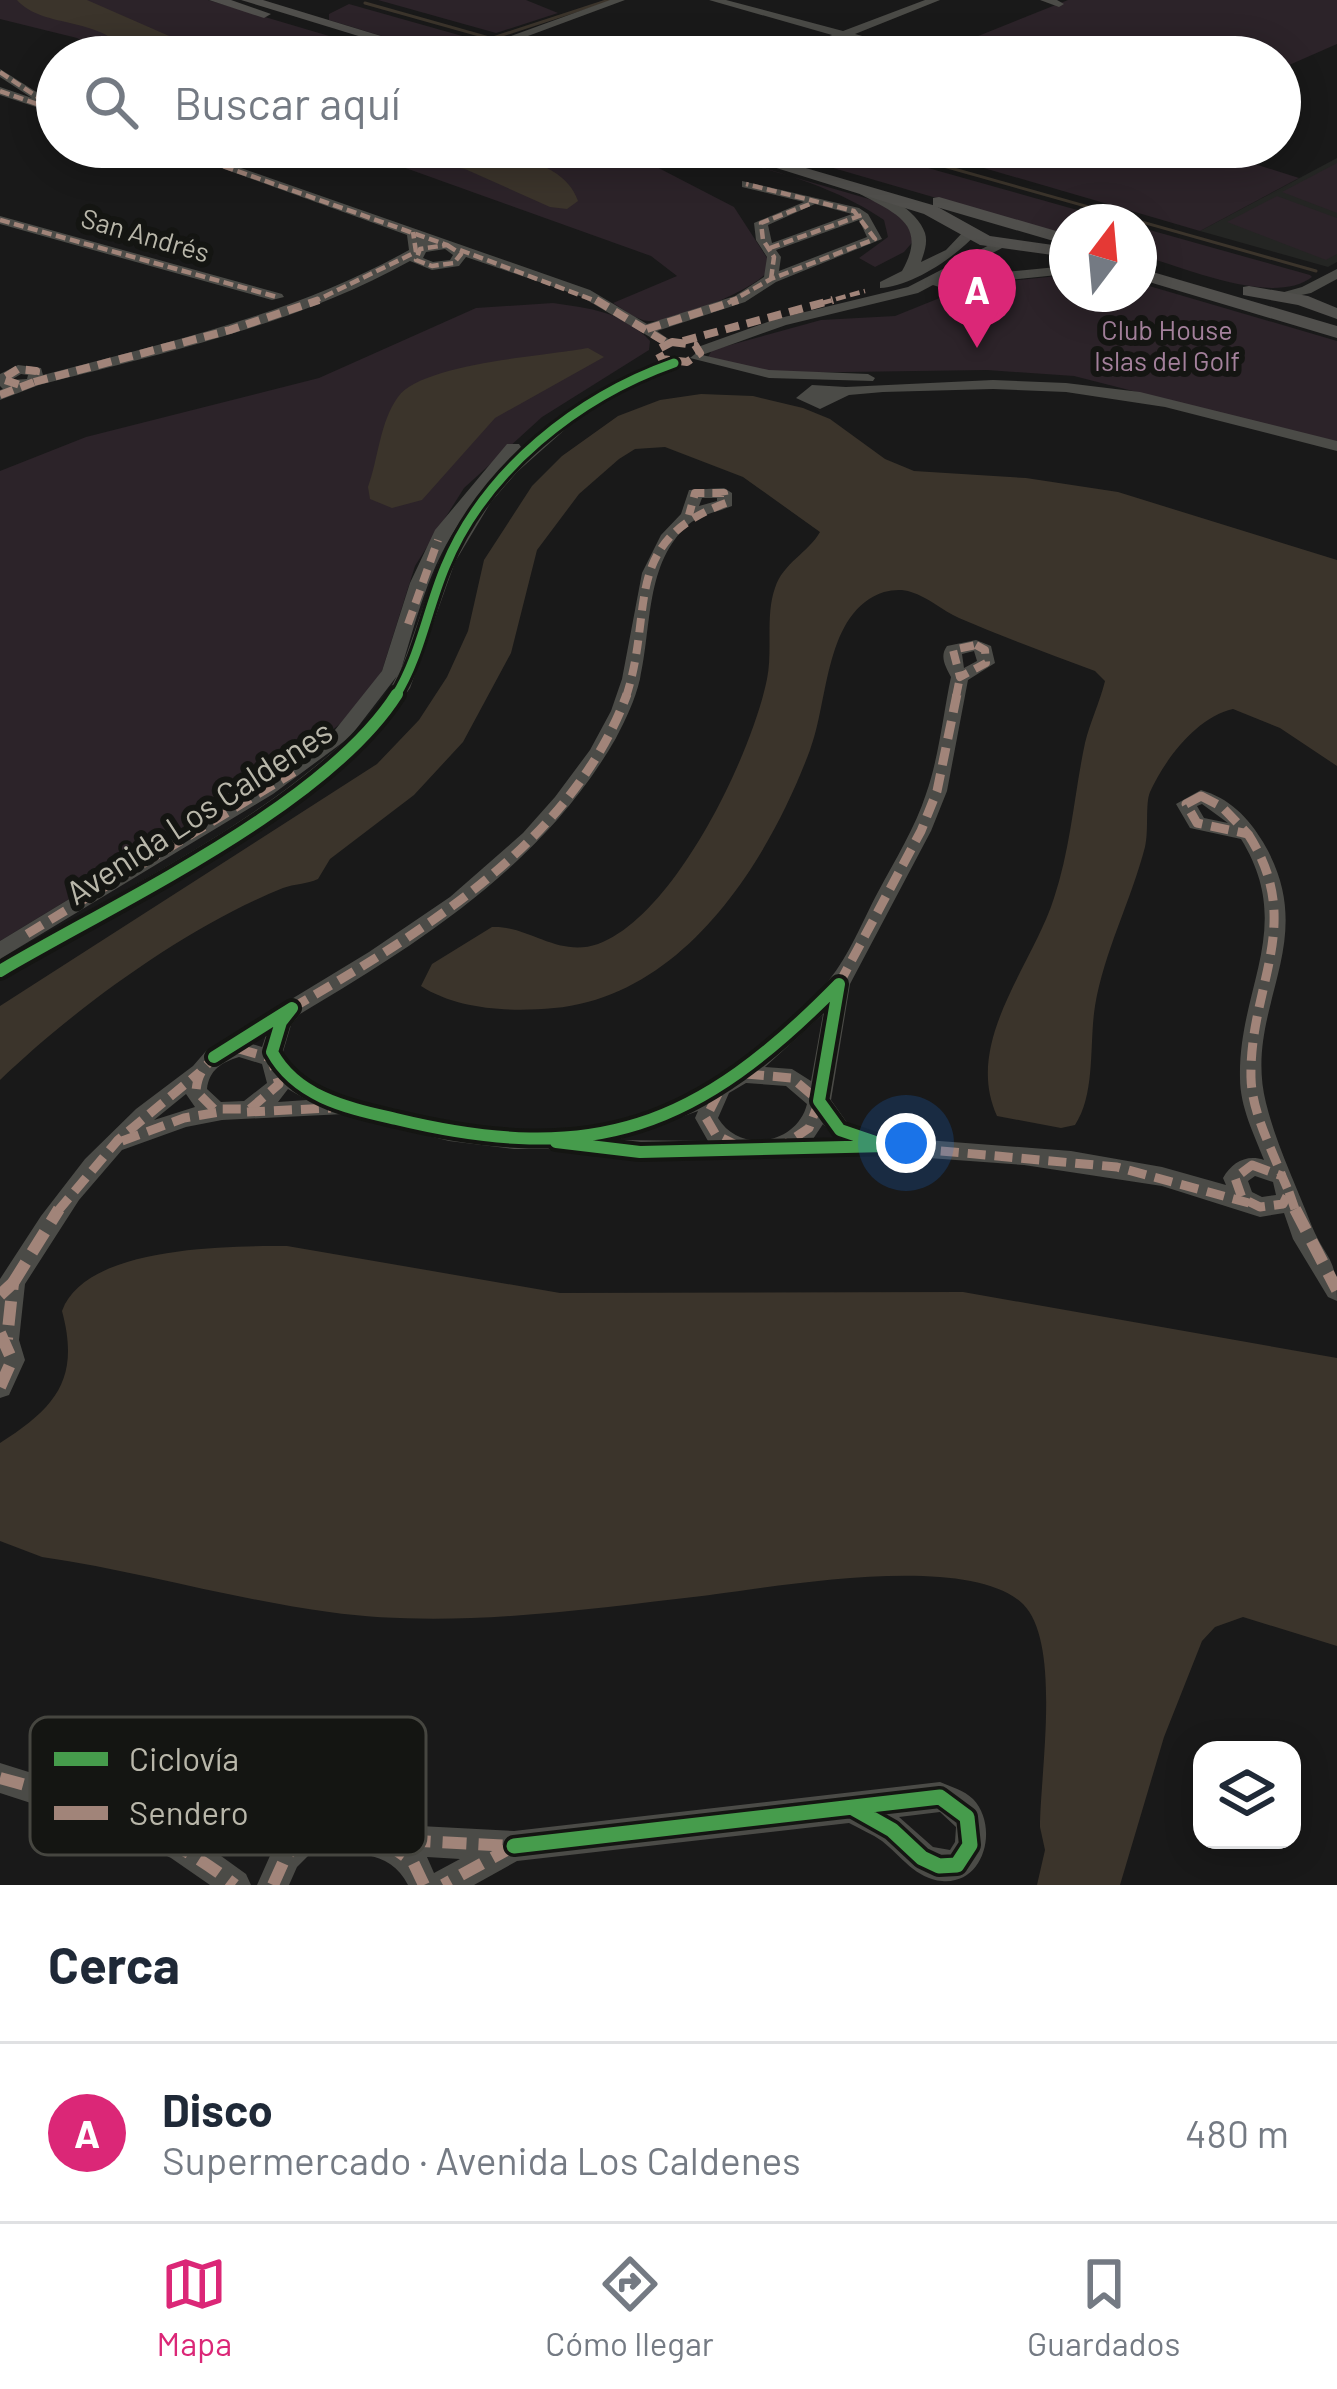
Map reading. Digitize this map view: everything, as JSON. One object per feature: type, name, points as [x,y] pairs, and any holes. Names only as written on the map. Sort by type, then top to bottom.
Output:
[{"type":"street","points":[[216,0],[339,36]]},
{"type":"street","points":[[248,0],[371,36]]},
{"type":"street","points":[[517,36],[620,0]]},
{"type":"street","points":[[713,0],[851,36]]},
{"type":"street","points":[[839,36],[935,0]]},
{"type":"street","points":[[0,72],[36,97]]},
{"type":"street","points":[[0,92],[36,104]]},
{"type":"street","points":[[229,168],[585,293],[669,345],[698,354],[793,376],[1005,373],[1102,379]]},
{"type":"street","points":[[787,168],[941,214],[968,232],[1005,245],[1049,250]]},
{"type":"street","points":[[822,168],[1049,235]]},
{"type":"street","points":[[647,329],[740,298],[771,279],[875,239],[862,215],[746,184]]},
{"type":"street","points":[[865,191],[901,212],[923,242],[1007,274]]},
{"type":"street","points":[[771,279],[775,267],[761,223],[815,202]]},
{"type":"street","points":[[770,248],[862,215]]},
{"type":"street","points":[[968,232],[972,223],[997,220]]},
{"type":"street","name":"San Andrés","points":[[0,224],[283,306]]},
{"type":"street","points":[[926,285],[1005,245],[1027,242],[1034,230]]},
{"type":"street","points":[[413,232],[419,263],[522,272]]},
{"type":"street","name":"Avenida Los Caldenes","points":[[0,951],[266,790],[342,734],[391,672],[432,553],[468,495],[528,434],[669,345],[906,277],[951,253],[968,232]]},
{"type":"street","points":[[906,277],[923,242]]},
{"type":"street","points":[[242,326],[256,308],[317,300],[376,277],[416,253],[453,248]]},
{"type":"street","points":[[376,277],[440,266],[461,257],[453,248]]},
{"type":"street","name":"San Andrés","points":[[114,256],[256,308]]},
{"type":"street","points":[[698,354],[781,322],[926,285],[1049,271]]},
{"type":"street","points":[[1277,296],[1317,284],[1337,272]]},
{"type":"street","points":[[1157,273],[1329,310]]},
{"type":"street","points":[[1157,275],[1337,332]]},
{"type":"street","points":[[1317,284],[1329,310]]},
{"type":"street","points":[[12,378],[93,366],[242,326],[283,306]]},
{"type":"street","points":[[1297,320],[1319,320],[1329,310]]},
{"type":"street","points":[[669,345],[662,359],[674,363]]},
{"type":"street","name":"Avenida Los Caldenes","points":[[0,971],[304,784],[357,742],[401,691],[422,650],[446,564],[461,531],[498,483],[562,424],[644,374],[698,354]]},
{"type":"street","points":[[847,391],[990,382],[1085,388],[1179,405],[1337,446]]},
{"type":"street","points":[[0,1387],[12,1365],[3,1336],[7,1289],[59,1211],[134,1122],[207,1064],[452,909],[552,816],[592,761],[623,704],[649,577],[664,542],[689,515]]},
{"type":"street","points":[[230,1112],[196,1091],[207,1064],[251,1049],[295,1084],[355,1108],[465,1136],[524,1145],[647,1123],[718,1094],[746,1074],[839,984],[921,831],[937,791],[960,676]]},
{"type":"street","points":[[1248,834],[1268,861],[1281,906],[1257,1010],[1251,1078],[1302,1232],[1337,1290]]},
{"type":"street","points":[[779,1146],[803,1136],[819,1101],[839,984]]},
{"type":"street","points":[[230,1112],[273,1094],[278,1066],[274,1038],[292,1008]]},
{"type":"street","points":[[746,1074],[792,1078],[819,1101],[840,1130],[887,1146]]},
{"type":"street","points":[[718,1094],[706,1118],[709,1127],[726,1144],[744,1148]]},
{"type":"street","points":[[117,1144],[149,1129],[230,1112],[355,1108]]},
{"type":"street","points":[[1266,1131],[1234,1184],[1254,1205],[1283,1204],[1285,1184]]},
{"type":"street","points":[[556,1142],[640,1152],[887,1146],[1084,1166],[1198,1188],[1254,1205],[1302,1232]]},
{"type":"street","points":[[1198,1188],[1242,1170],[1268,1167],[1285,1184]]},
{"type":"street","points":[[0,1778],[30,1787]]},
{"type":"street","points":[[426,1843],[514,1846],[854,1808]]},
{"type":"street","points":[[443,1885],[514,1846]]},
{"type":"street","points":[[196,1855],[235,1885]]},
{"type":"street","points":[[273,1885],[287,1855]]},
{"type":"street","points":[[403,1855],[413,1862],[424,1885]]},
{"type":"shaded area","points":[[17,0],[87,0],[169,36],[107,36],[28,9]]},
{"type":"shaded area","points":[[1337,158],[1337,262],[1328,267],[1200,231]]},
{"type":"shaded area","points":[[460,168],[547,168],[566,182],[578,201],[567,209],[550,207]]},
{"type":"shaded area","points":[[588,348],[604,357],[495,418],[422,500],[392,508],[370,499],[368,487],[387,417],[411,385],[458,369]]},
{"type":"shaded area","points":[[701,394],[753,396],[803,408],[830,419],[885,459],[914,471],[1026,478],[1118,492],[1337,560],[1337,766],[1280,728],[1233,709],[1207,721],[1173,753],[1149,797],[1145,847],[1099,986],[1089,1083],[1075,1125],[1061,1128],[997,1116],[989,1088],[989,1060],[1005,1004],[1060,879],[1085,743],[1105,681],[1095,671],[959,618],[908,591],[884,592],[850,618],[832,660],[810,750],[771,836],[745,878],[681,951],[643,978],[601,998],[554,1008],[485,1008],[421,986],[432,964],[492,927],[570,947],[598,944],[627,928],[681,868],[727,788],[767,679],[775,588],[820,532],[743,477],[665,447],[635,449],[619,459],[579,494],[537,550],[511,653],[463,742],[414,795],[330,859],[318,879],[246,904],[171,947],[62,1025],[0,1080],[0,1006],[377,764],[419,720],[447,677],[468,631],[484,560],[532,486],[562,456],[618,416],[660,400]]},
{"type":"shaded area","points":[[287,1246],[560,1293],[963,1292],[1337,1358],[1337,1646],[1243,1617],[1215,1627],[1202,1641],[1164,1737],[1120,1885],[1037,1885],[1045,1850],[1040,1827],[1046,1710],[1042,1648],[1023,1604],[996,1588],[960,1579],[869,1577],[516,1616],[375,1617],[293,1606],[42,1557],[0,1541],[0,1443],[36,1417],[59,1389],[68,1355],[62,1311],[76,1290],[99,1273],[161,1254]]},
{"type":"green space","points":[[0,0],[208,0],[329,36],[69,36],[0,19]]},
{"type":"green space","points":[[378,0],[526,0],[558,13],[496,33]]},
{"type":"green space","points":[[1068,0],[1337,0],[1337,44],[1301,60],[1301,36],[978,36]]},
{"type":"green space","points":[[349,4],[463,36],[382,36],[329,20],[329,14]]},
{"type":"green space","points":[[1337,163],[1337,213],[1282,192]]},
{"type":"green space","points":[[406,168],[659,168],[734,207],[767,258],[766,273],[710,304],[674,317],[643,320],[613,303],[677,276],[651,256]]},
{"type":"green space","points":[[833,168],[928,168],[1056,204],[1049,204],[1049,231]]},
{"type":"green space","points":[[984,168],[1267,168],[1299,178],[1200,231],[1157,218],[1157,204],[1107,204]]},
{"type":"green space","points":[[792,177],[876,201],[900,216],[916,238],[904,252],[875,267],[859,258],[888,237],[884,220]]},
{"type":"green space","points":[[1277,196],[1337,218],[1337,254],[1326,260],[1227,222]]},
{"type":"green space","points":[[1157,232],[1312,277],[1275,288],[1157,261]]},
{"type":"green space","name":"Club House Islas del Golf","points":[[1049,277],[1049,312],[1157,312],[1157,288],[1337,341],[1337,443],[1074,376],[987,370],[775,373],[708,357],[712,350],[821,320],[895,316],[972,285]]},
{"type":"green space","points":[[553,303],[617,318],[650,341],[649,350],[542,417],[464,488],[415,566],[381,674],[341,723],[288,766],[0,941],[0,471],[86,437],[319,378],[476,308]]},
{"type":"waterway","points":[[499,36],[609,0]]},
{"type":"waterway","points":[[365,3],[482,36]]},
{"type":"waterway","points":[[951,168],[1316,271]]},
{"type":"marked path","points":[[0,72],[36,96]]},
{"type":"marked path","points":[[0,91],[36,104]]},
{"type":"marked path","points":[[229,168],[447,245]]},
{"type":"marked path","points":[[647,329],[740,299],[771,279],[875,239],[864,217],[854,211],[746,184]]},
{"type":"marked path","points":[[771,279],[774,257],[763,240],[761,223],[810,204]]},
{"type":"marked path","points":[[770,248],[862,215]]},
{"type":"marked path","points":[[0,220],[277,297]]},
{"type":"marked path","points":[[34,382],[230,330],[326,297],[416,252],[413,232]]},
{"type":"marked path","points":[[447,245],[461,254],[454,263],[432,266],[416,260],[420,249],[447,245]]},
{"type":"marked path","points":[[460,250],[585,293],[667,343]]},
{"type":"marked path","points":[[683,341],[865,291]]},
{"type":"marked path","points":[[672,342],[695,345],[700,353],[687,362],[662,359],[657,350],[672,342]]},
{"type":"marked path","points":[[0,395],[34,382],[36,371],[18,369],[2,379],[7,385],[23,386]]},
{"type":"marked path","points":[[292,1008],[457,902],[530,838],[562,801],[598,752],[624,701],[658,553],[685,519],[726,503],[724,493],[695,493],[689,515]]},
{"type":"marked path","points":[[408,624],[438,540]]},
{"type":"marked path","points":[[839,984],[921,831],[937,791],[960,677],[952,662],[953,650],[976,645],[985,650],[986,663],[960,677]]},
{"type":"marked path","points":[[27,934],[294,772]]},
{"type":"marked path","points":[[1248,834],[1197,823],[1186,804],[1201,796],[1240,824],[1245,830],[1250,837],[1268,867],[1276,896],[1277,925],[1258,1014],[1251,1078],[1258,1115],[1282,1176]]},
{"type":"marked path","points":[[239,1049],[271,1058],[279,1084],[250,1109],[214,1109],[196,1091],[199,1074],[215,1058],[239,1049]]},
{"type":"marked path","points":[[13,1283],[49,1223],[93,1166],[144,1115],[200,1072]]},
{"type":"marked path","points":[[746,1074],[792,1078],[819,1101],[809,1128],[785,1144]]},
{"type":"marked path","points":[[718,1094],[706,1118],[716,1135],[738,1146]]},
{"type":"marked path","points":[[247,1112],[331,1108]]},
{"type":"marked path","points":[[122,1141],[184,1118],[219,1112]]},
{"type":"marked path","points":[[887,1146],[1117,1167],[1249,1203]]},
{"type":"marked path","points":[[1252,1165],[1282,1176],[1289,1192],[1283,1204],[1260,1207],[1242,1198],[1235,1178],[1252,1165]]},
{"type":"marked path","points":[[1289,1192],[1302,1232],[1337,1290]]},
{"type":"marked path","points":[[0,1295],[13,1283],[7,1339]]},
{"type":"marked path","points":[[0,1333],[10,1346],[12,1360],[0,1387]]},
{"type":"marked path","points":[[0,1778],[30,1787]]},
{"type":"marked path","points":[[426,1841],[514,1846],[443,1885]]},
{"type":"marked path","points":[[194,1855],[235,1885]]},
{"type":"marked path","points":[[273,1885],[287,1855]]},
{"type":"marked path","points":[[403,1855],[413,1862],[424,1885]]},
{"type":"cycle path","points":[[0,971],[245,826],[292,794],[373,726],[401,688],[447,562],[485,499],[511,468],[573,414],[606,392],[674,363]]},
{"type":"cycle path","points":[[214,1057],[292,1008],[281,1022],[272,1052],[290,1078],[317,1095],[449,1132],[514,1140],[574,1139],[631,1128],[685,1108],[737,1077],[788,1036],[839,984],[819,1101],[840,1130],[887,1146],[640,1152],[556,1142]]},
{"type":"cycle path","points":[[514,1846],[940,1797],[967,1817],[970,1845],[957,1865],[939,1866],[853,1808]]},
{"type":"place","name":"Disco","points":[[977,348]]}]
